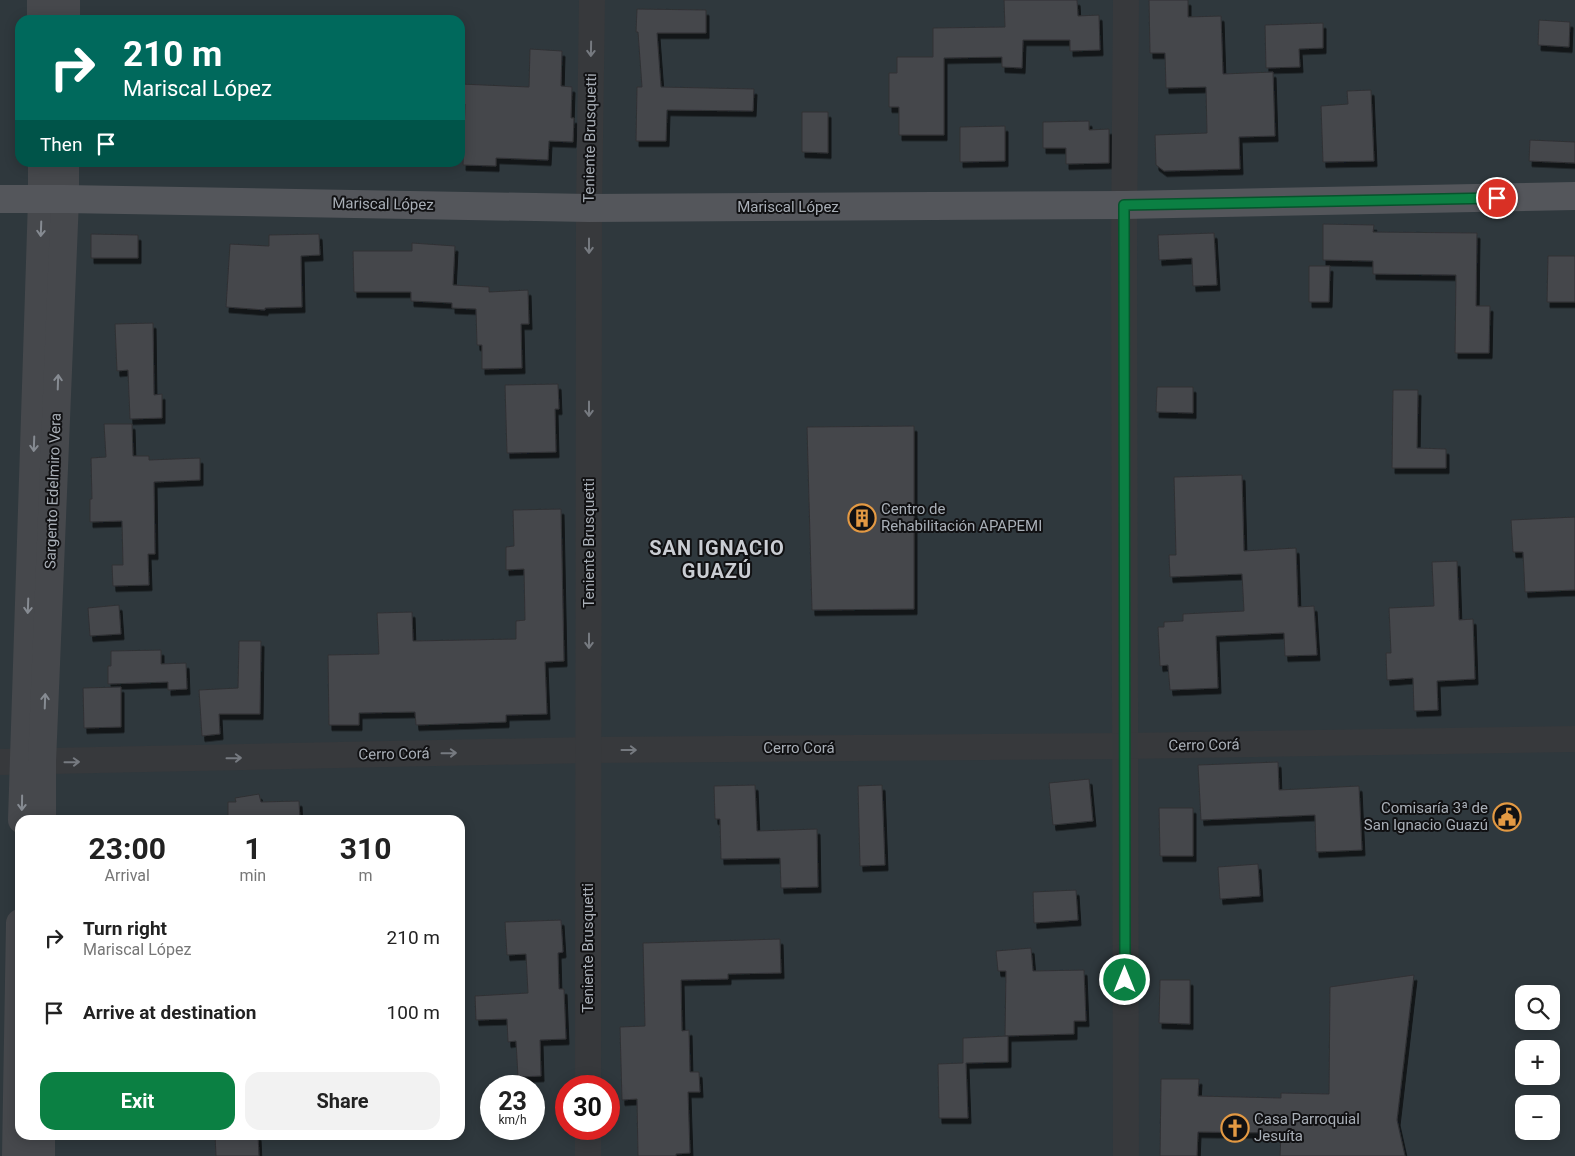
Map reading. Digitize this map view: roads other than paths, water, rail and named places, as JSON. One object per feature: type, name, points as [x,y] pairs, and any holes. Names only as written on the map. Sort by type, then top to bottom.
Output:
[{"type":"main road","name":"Mariscal López","points":[[0,200],[53,199],[589,208],[1124,205],[1575,196]]},
{"type":"street","points":[[41,0],[41,15]]},
{"type":"street","points":[[66,0],[66,15]]},
{"type":"street","name":"Teniente Brusquetti","points":[[588,1075],[589,208],[592,0]]},
{"type":"street","points":[[1126,0],[1124,205],[1126,1156]]},
{"type":"street","name":"Sargento Edelmiro Vera","points":[[43,167],[53,199]]},
{"type":"street","name":"Sargento Edelmiro Vera","points":[[22,815],[22,762],[53,199],[63,167]]},
{"type":"street","name":"Cerro Corá","points":[[22,762],[588,750],[1124,746],[1575,739]]},
{"type":"street","name":"Sargento Edelmiro Vera","points":[[22,762],[40,815]]},
{"type":"street","points":[[16,1140],[16,1156]]},
{"type":"street","points":[[41,1140],[41,1156]]},
{"type":"street","points":[[588,1140],[588,1156]]},
{"type":"place","name":"Centro de Rehabilitación APAPEMI","points":[[862,518]]},
{"type":"place","name":"Comisaría 3ª de San Ignacio Guazú","points":[[1507,817]]},
{"type":"place","name":"Casa Parroquial Jesuíta","points":[[1235,1128]]},
{"type":"district","name":"SAN IGNACIO GUAZÚ","points":[[717,560]]}]
